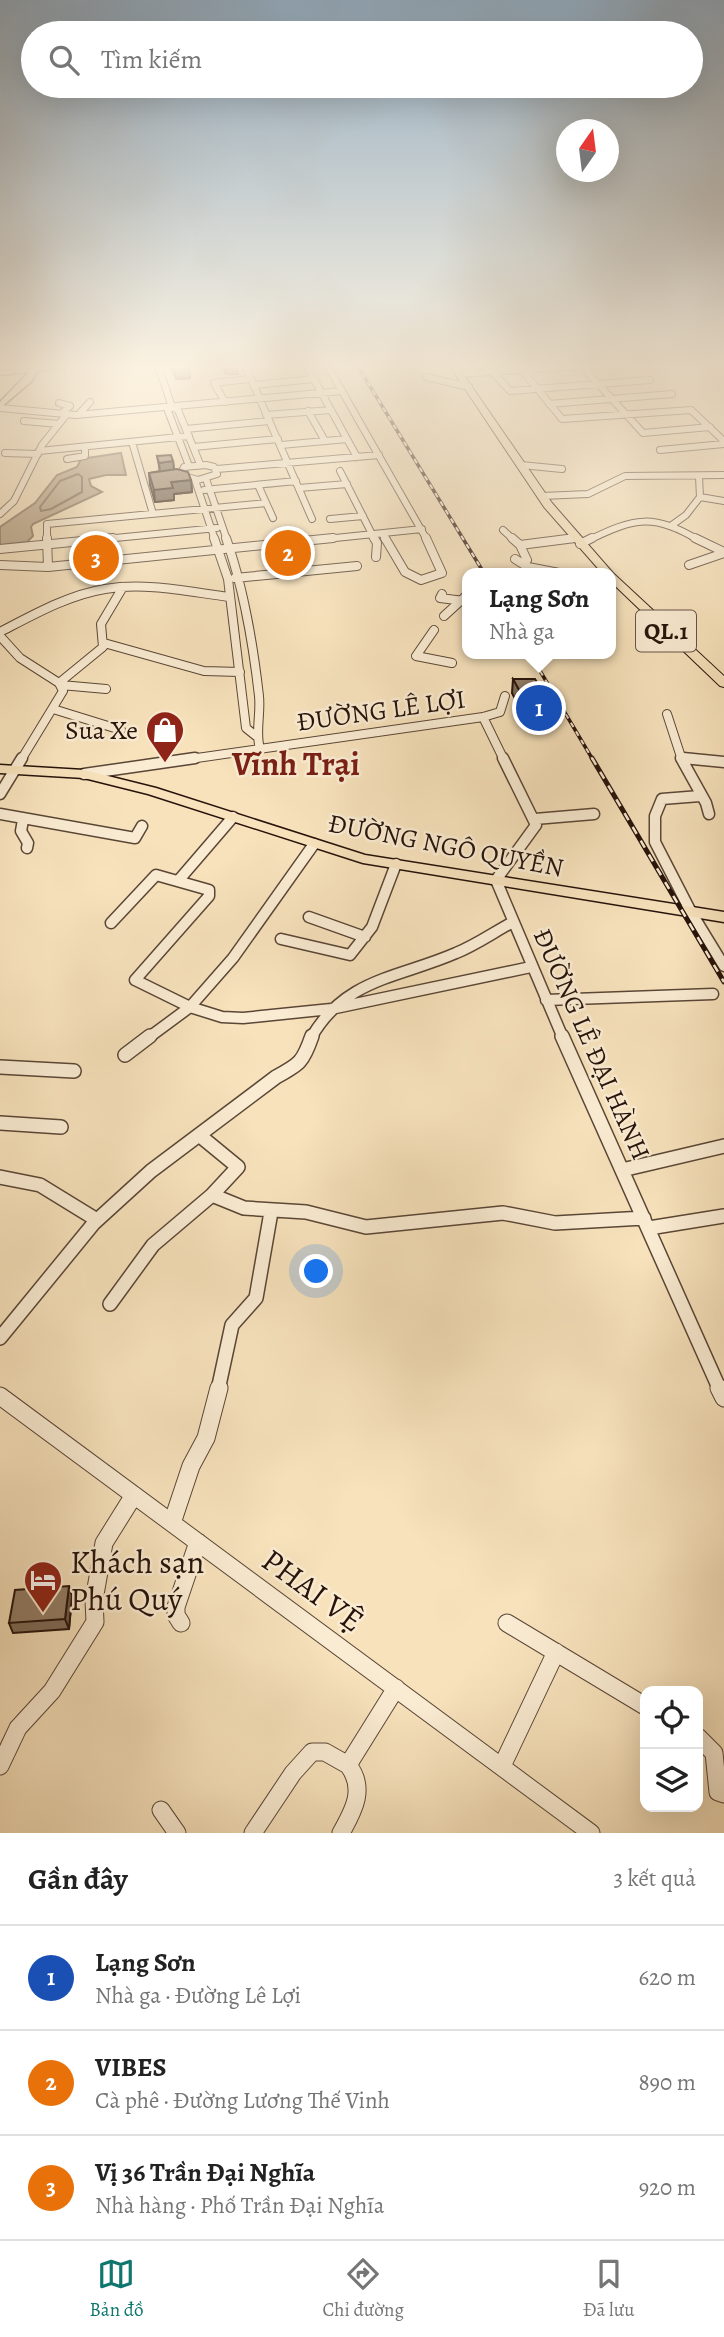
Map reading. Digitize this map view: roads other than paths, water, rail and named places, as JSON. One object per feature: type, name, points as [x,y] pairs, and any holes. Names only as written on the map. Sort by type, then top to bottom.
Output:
[{"type":"highway","name":"QL.1","points":[[511,451],[542,496],[603,568]]},
{"type":"highway","name":"QL.1","points":[[616,582],[724,683]]},
{"type":"main road","name":"ĐƯỜNG NGÔ QUYỀN","points":[[7,769],[84,774],[152,791],[363,859],[724,917]]},
{"type":"street","points":[[5,453],[52,451]]},
{"type":"street","points":[[67,459],[85,456],[85,451]]},
{"type":"street","points":[[135,451],[153,514]]},
{"type":"street","points":[[183,451],[189,466]]},
{"type":"street","points":[[195,451],[200,464]]},
{"type":"street","points":[[283,451],[312,519]]},
{"type":"street","points":[[353,451],[357,457]]},
{"type":"street","points":[[376,451],[423,531],[442,569],[440,575],[427,579],[410,578],[403,572],[384,537]]},
{"type":"street","points":[[0,514],[38,452]]},
{"type":"street","points":[[180,475],[181,470],[200,464],[216,469],[379,456]]},
{"type":"street","points":[[521,465],[562,468]]},
{"type":"street","points":[[168,477],[180,475],[195,480],[206,479],[216,474],[216,469]]},
{"type":"street","points":[[340,471],[374,536],[377,545],[376,557]]},
{"type":"street","points":[[542,496],[589,494],[625,476],[724,475]]},
{"type":"street","points":[[672,525],[687,514],[701,497],[699,477]]},
{"type":"street","points":[[144,480],[156,478]]},
{"type":"street","points":[[206,479],[240,578],[258,696],[260,726],[256,736]]},
{"type":"street","points":[[195,480],[228,579],[246,728],[256,736],[260,749]]},
{"type":"street","points":[[198,491],[258,485],[347,484]]},
{"type":"street","points":[[258,485],[273,518]]},
{"type":"street","points":[[701,497],[724,501]]},
{"type":"street","points":[[50,569],[47,524],[266,503]]},
{"type":"street","points":[[330,519],[363,516]]},
{"type":"street","points":[[520,544],[578,541],[639,519],[672,525],[705,545],[724,552]]},
{"type":"street","points":[[0,549],[224,527]]},
{"type":"street","points":[[503,530],[520,544],[526,561],[519,561],[530,568]]},
{"type":"street","points":[[0,565],[50,569],[423,531]]},
{"type":"street","points":[[374,536],[423,531]]},
{"type":"street","points":[[689,565],[702,559],[714,559],[724,552]]},
{"type":"street","points":[[228,579],[357,566]]},
{"type":"street","points":[[106,689],[60,684],[20,658],[0,634],[95,591],[123,587],[156,588],[243,601]]},
{"type":"street","points":[[60,684],[98,653],[104,643],[101,633],[103,618],[123,587]]},
{"type":"street","points":[[442,594],[440,598],[462,598]]},
{"type":"street","points":[[443,616],[462,600]]},
{"type":"street","points":[[433,630],[416,656],[452,663]]},
{"type":"street","points":[[104,643],[204,671],[240,671]]},
{"type":"street","points":[[238,655],[252,654]]},
{"type":"street","points":[[0,794],[7,769],[62,695],[60,684]]},
{"type":"street","points":[[244,698],[258,696]]},
{"type":"street","name":"ĐƯỜNG LÊ LỢI","points":[[84,774],[483,717],[500,712],[505,696]]},
{"type":"street","points":[[53,709],[121,730]]},
{"type":"street","points":[[667,715],[676,747],[706,803],[709,814]]},
{"type":"street","points":[[483,717],[536,825],[496,880]]},
{"type":"street","points":[[682,758],[724,762]]},
{"type":"street","points":[[700,796],[662,799],[655,816],[655,842],[691,912],[724,966]]},
{"type":"street","points":[[0,814],[135,838],[142,826]]},
{"type":"street","points":[[535,819],[594,814]]},
{"type":"street","points":[[178,881],[233,817]]},
{"type":"street","points":[[23,820],[21,831],[28,842],[27,848]]},
{"type":"street","points":[[125,1055],[190,1007],[233,958],[314,844]]},
{"type":"street","points":[[281,939],[347,956],[356,950],[374,923],[396,864]]},
{"type":"street","points":[[111,923],[156,875],[209,890],[209,895],[135,980],[190,1007],[222,1017],[243,1018],[331,1010],[531,967]]},
{"type":"street","name":"ĐƯỜNG LÊ ĐẠI HÀNH","points":[[496,880],[531,967],[724,1398]]},
{"type":"street","points":[[309,917],[365,937]]},
{"type":"street","points":[[0,1338],[97,1220],[151,1171],[276,1077],[298,1065],[307,1055],[311,1038],[321,1020],[341,999],[374,982],[457,953],[513,922]]},
{"type":"street","points":[[546,1000],[602,995],[631,997],[713,994]]},
{"type":"street","points":[[0,1067],[74,1071]]},
{"type":"street","points":[[0,1123],[61,1127]]},
{"type":"street","points":[[110,1304],[153,1245],[212,1195],[238,1167],[199,1135]]},
{"type":"street","points":[[622,1170],[724,1146]]},
{"type":"street","points":[[0,1177],[40,1185],[97,1220]]},
{"type":"street","points":[[212,1195],[238,1208],[271,1212],[297,1211],[352,1226],[366,1227],[503,1213],[555,1223],[646,1223],[724,1216]]},
{"type":"street","points":[[172,1523],[191,1466],[206,1438],[228,1352],[232,1325],[256,1298],[271,1212]]},
{"type":"street","name":"PHAI VỆ","points":[[0,1396],[591,1833]]},
{"type":"street","points":[[0,1766],[18,1728],[52,1691],[95,1622],[94,1600],[104,1543],[134,1495]]},
{"type":"street","points":[[181,1623],[176,1615],[176,1607],[198,1542]]},
{"type":"street","points":[[507,1623],[640,1703]]},
{"type":"street","points":[[502,1766],[556,1652]]},
{"type":"street","points":[[348,1765],[396,1688]]},
{"type":"street","points":[[703,1742],[713,1753],[721,1793]]},
{"type":"street","points":[[253,1833],[293,1773],[312,1752],[326,1752],[348,1765],[358,1775],[358,1795],[341,1833]]},
{"type":"street","points":[[161,1810],[177,1833]]},
{"type":"water","points":[[121,453],[126,475],[106,475],[89,479],[91,486],[102,492],[33,524],[33,536],[27,542],[0,545],[0,527],[35,503],[57,475],[77,467],[81,459]]},
{"type":"railway","points":[[409,451],[481,568]]},
{"type":"railway","points":[[533,659],[593,760]]},
{"type":"railway","points":[[592,758],[724,982]]},
{"type":"place","name":"VIBES","points":[[288,553]]},
{"type":"place","name":"Vị 36 Trần Đại Nghĩa","points":[[96,558]]},
{"type":"place","name":"Lạng Sơn","points":[[539,708]]},
{"type":"place","name":"Sua Xe","points":[[165,764]]},
{"type":"place","name":"Khách sạn Phú Quý","points":[[43,1614]]},
{"type":"district","name":"Vĩnh Trại","points":[[296,763]]}]
